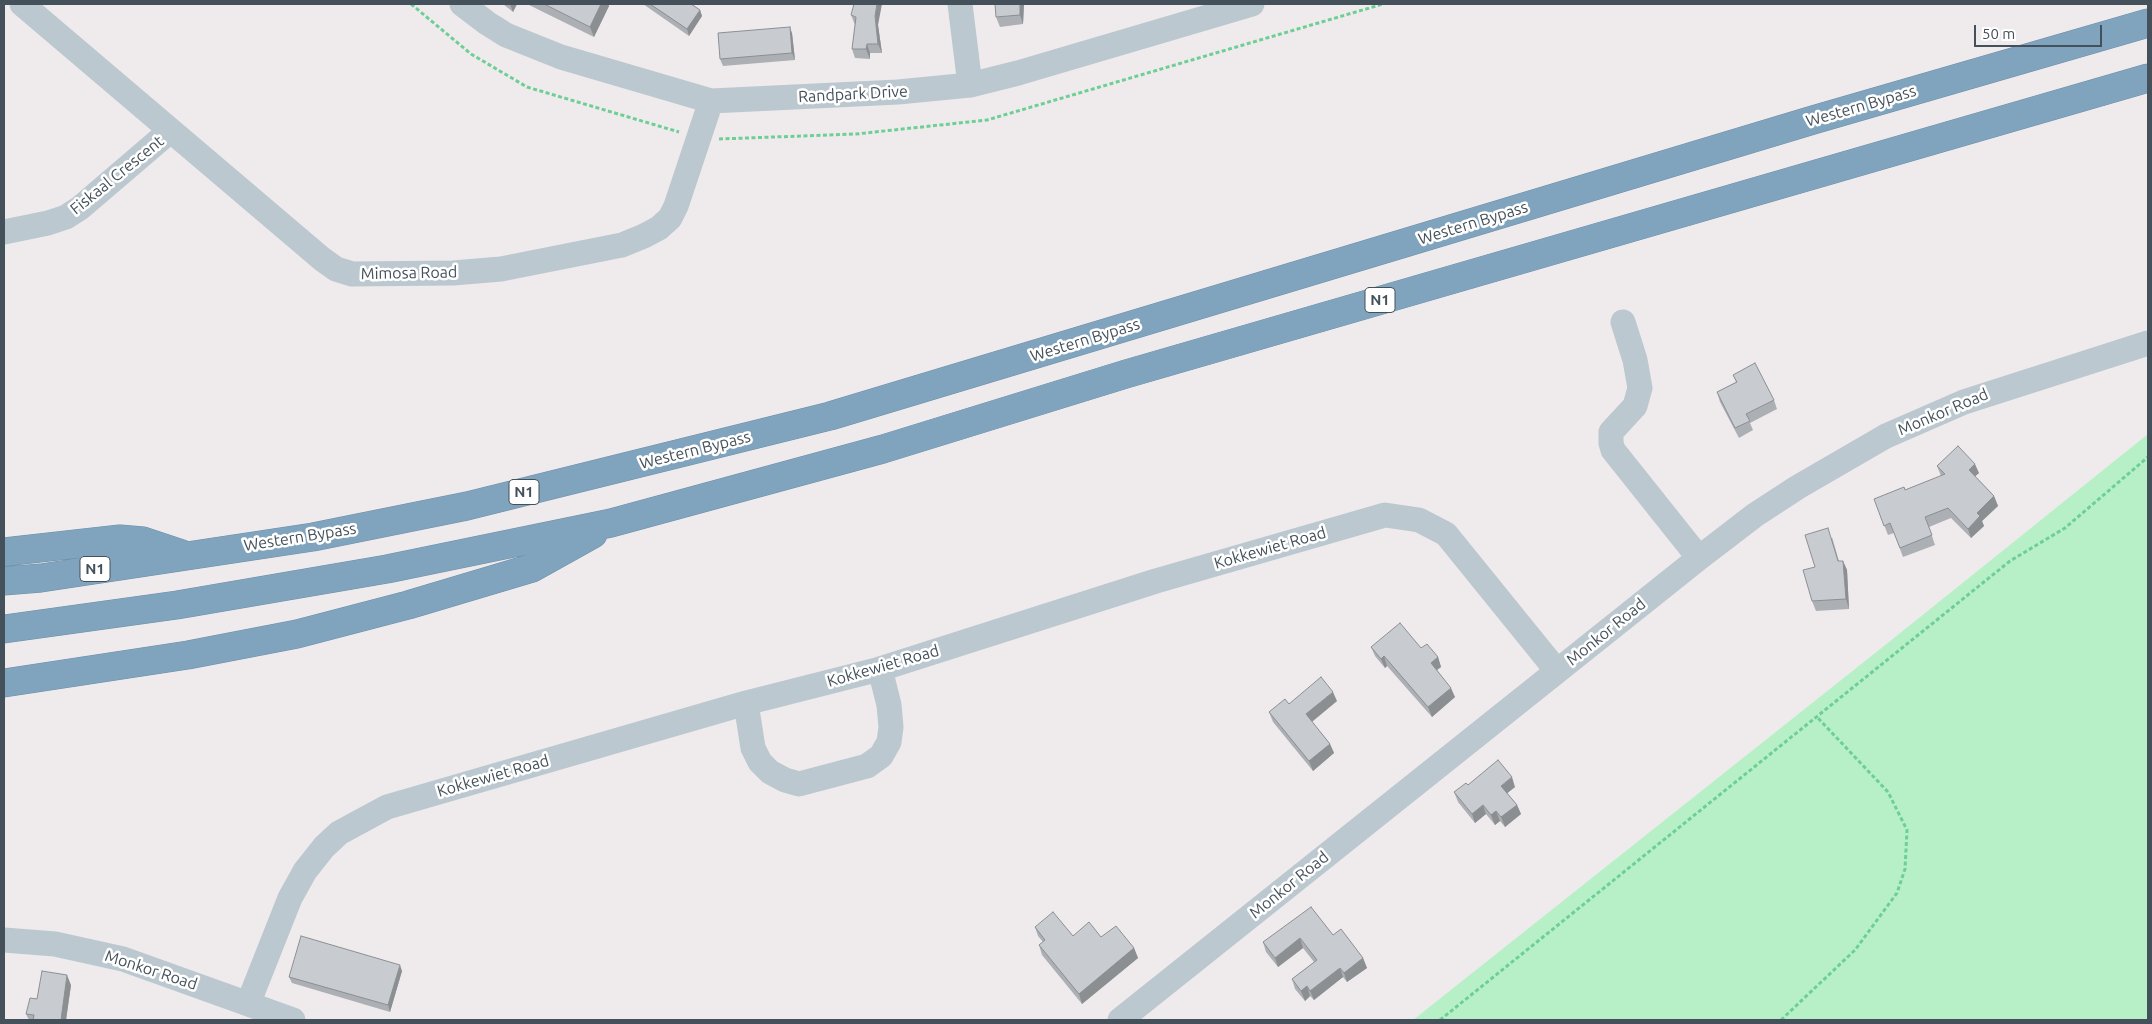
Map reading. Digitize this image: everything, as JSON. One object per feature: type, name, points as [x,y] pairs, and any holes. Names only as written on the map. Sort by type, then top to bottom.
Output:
[{"type":"highway","name":"Western Bypass","points":[[4,581],[41,578],[314,537],[467,506],[830,416],[1813,120],[2148,23]]},
{"type":"highway","name":"N1","points":[[4,629],[177,605],[387,569],[611,523],[883,449],[1126,374],[2148,78]]},
{"type":"highway","points":[[4,682],[188,655],[297,634],[408,605],[532,568],[571,548],[611,523]]},
{"type":"highway","points":[[4,552],[120,539],[143,541],[185,555]]},
{"type":"street","name":"Mimosa Road","points":[[22,4],[322,259],[336,269],[352,274],[453,273],[501,269],[622,245],[659,228],[670,218],[682,194],[711,101]]},
{"type":"street","name":"Randpark Drive","points":[[462,4],[506,35],[561,57],[711,101],[898,92],[970,85],[1018,73],[1252,4]]},
{"type":"street","points":[[960,4],[970,85]]},
{"type":"street","name":"Fiskaal Crescent","points":[[4,232],[48,223],[66,217],[80,208],[170,131]]},
{"type":"street","points":[[1623,322],[1635,360],[1640,388],[1635,406],[1611,432],[1610,444],[1698,558]]},
{"type":"street","name":"Monkor Road","points":[[1120,1020],[1698,558],[1755,515],[1798,487],[1886,436],[1988,393],[2148,343]]},
{"type":"street","name":"Kokkewiet Road","points":[[248,1004],[290,898],[305,871],[324,846],[339,833],[387,807],[746,703],[880,670],[1156,581],[1385,515],[1419,520],[1446,534],[1557,671]]},
{"type":"street","points":[[746,703],[753,748],[760,762],[770,772],[785,780],[799,784],[867,766],[881,756],[889,742],[891,727],[889,705],[880,670]]},
{"type":"street","name":"Monkor Road","points":[[4,940],[55,944],[123,959],[293,1020]]},
{"type":"path","points":[[1440,1020],[2010,561],[2065,528],[2148,457]]},
{"type":"path","points":[[1781,1020],[1855,950],[1897,893],[1906,869],[1907,830],[1888,792],[1817,717]]},
{"type":"green space","points":[[2148,434],[2148,1020],[1413,1020],[1889,642]]},
{"type":"building","points":[[544,4],[601,4],[590,27]]},
{"type":"building","points":[[650,4],[691,4],[700,10],[687,29]]},
{"type":"building","points":[[854,4],[877,4],[875,16],[878,44],[867,44],[866,49],[852,49],[856,17],[851,15]]},
{"type":"building","points":[[995,4],[1020,4],[1020,15],[996,17]]},
{"type":"building","points":[[790,27],[792,53],[720,59],[718,33]]},
{"type":"building","points":[[1755,363],[1774,400],[1746,414],[1750,421],[1735,428],[1717,392],[1737,382],[1733,375]]},
{"type":"building","points":[[1958,446],[1975,464],[1969,470],[1994,496],[1977,513],[1980,516],[1968,529],[1948,508],[1925,517],[1932,535],[1900,548],[1890,523],[1884,526],[1874,499],[1904,487],[1905,490],[1945,474],[1937,466]]},
{"type":"building","points":[[1828,528],[1838,561],[1843,561],[1846,599],[1812,601],[1803,570],[1815,567],[1805,535]]},
{"type":"building","points":[[1400,623],[1421,648],[1427,644],[1438,657],[1431,663],[1451,688],[1428,707],[1384,656],[1381,659],[1371,647]]},
{"type":"building","points":[[1321,677],[1333,692],[1306,714],[1330,744],[1309,761],[1269,712],[1285,699],[1289,704]]},
{"type":"building","points":[[1498,760],[1512,777],[1501,786],[1517,805],[1501,817],[1496,811],[1491,815],[1483,805],[1472,814],[1454,792],[1466,783],[1468,785]]},
{"type":"building","points":[[1311,907],[1333,935],[1341,929],[1363,958],[1344,973],[1340,968],[1310,991],[1307,986],[1301,991],[1292,979],[1317,960],[1300,938],[1275,958],[1263,942]]},
{"type":"building","points":[[1053,912],[1073,936],[1089,922],[1101,937],[1116,926],[1134,948],[1079,994],[1039,945],[1045,940],[1035,927]]},
{"type":"building","points":[[301,936],[400,965],[388,1005],[289,977]]},
{"type":"building","points":[[42,971],[67,975],[61,1020],[33,1020],[34,1015],[26,1014],[30,998],[37,999]]}]
